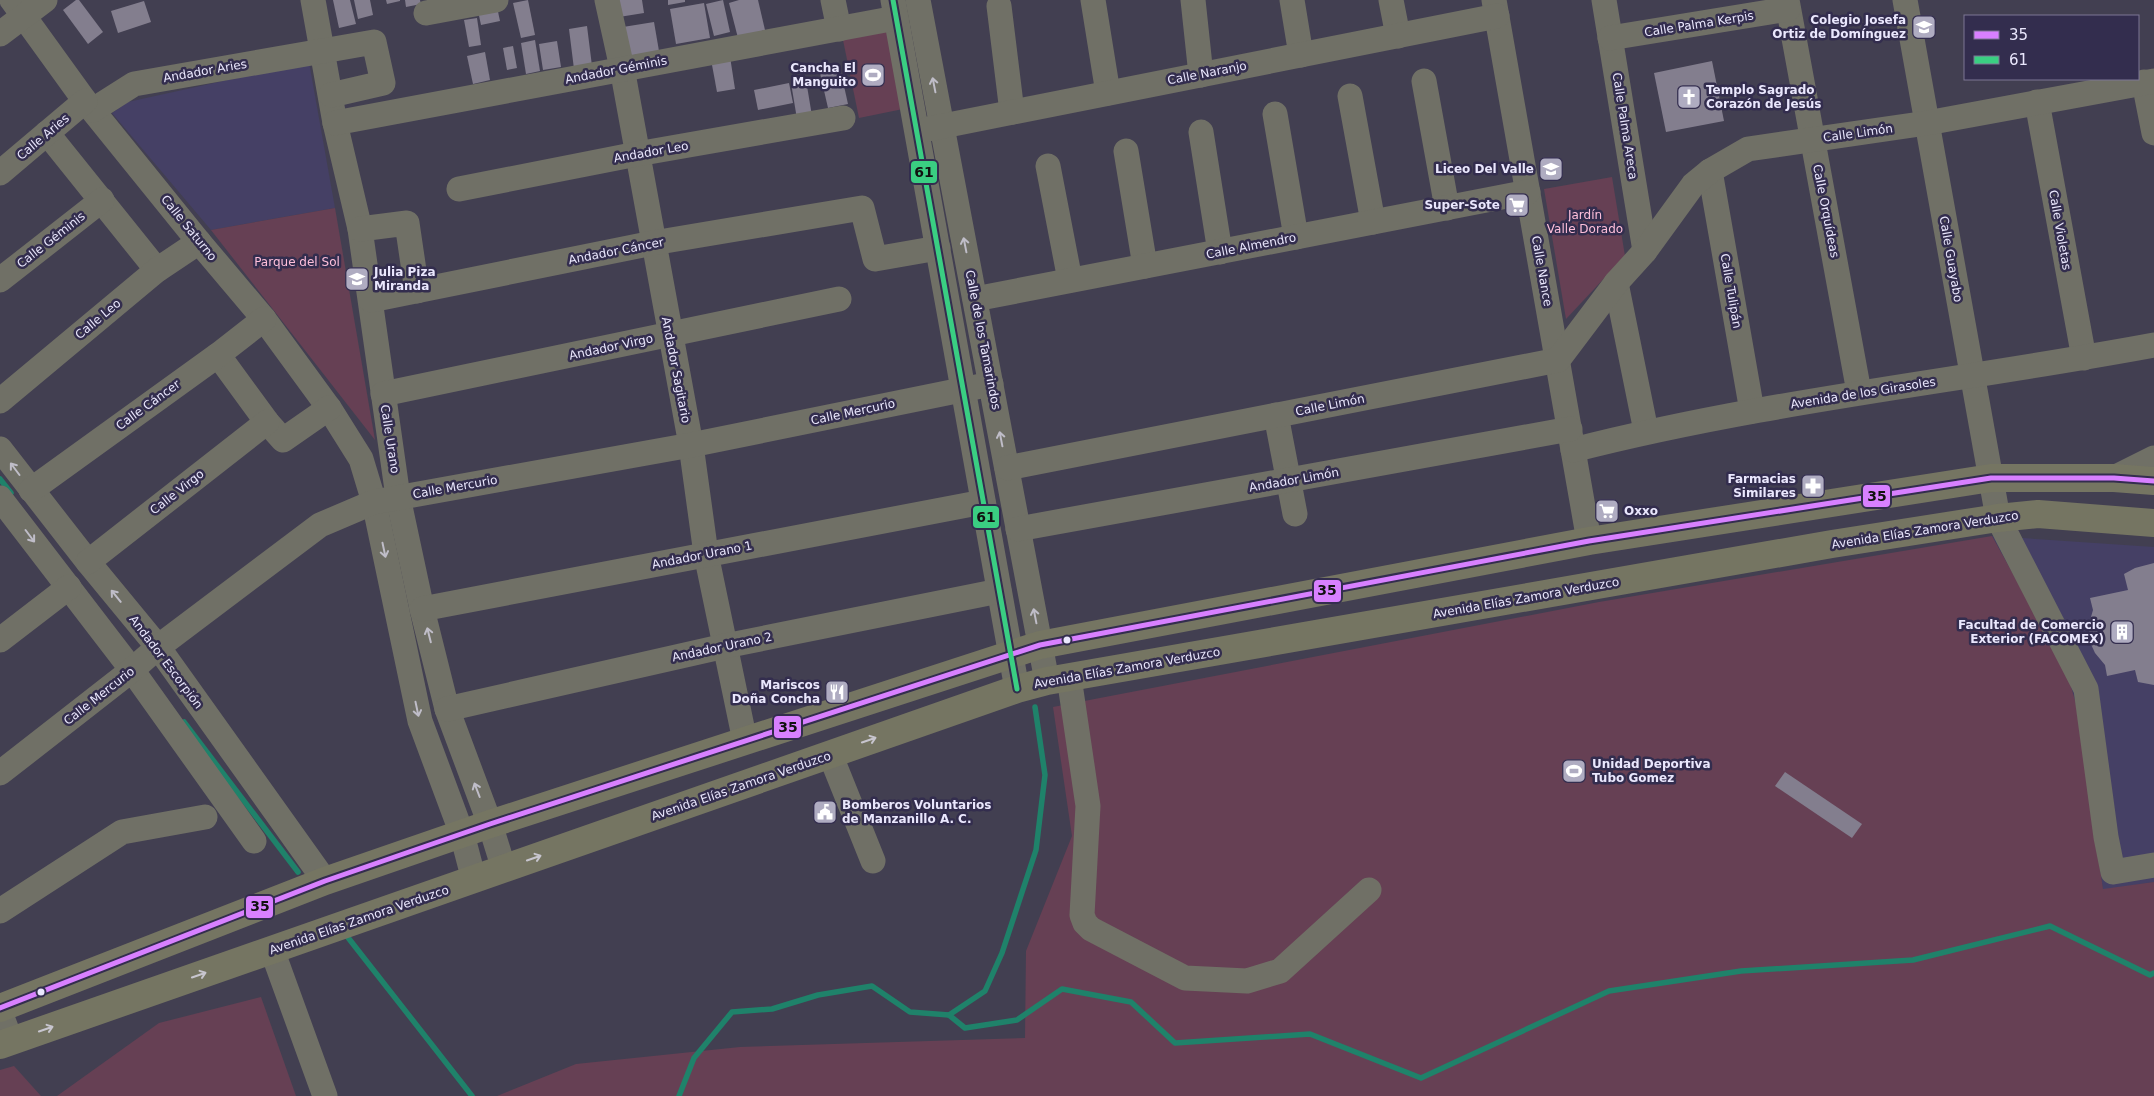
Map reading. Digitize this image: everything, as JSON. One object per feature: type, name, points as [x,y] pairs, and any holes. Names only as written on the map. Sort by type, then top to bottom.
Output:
[{"type":"main road","points":[[0,1010],[325,881],[490,824],[1040,645],[1589,541],[1991,478],[2114,478],[2154,481]]},
{"type":"main road","name":"Avenida Elías Zamora Verduzco","points":[[5,1043],[1017,689],[1058,679],[1832,544],[1998,518],[2038,514],[2154,523]]},
{"type":"street","points":[[0,34],[17,8],[45,0]]},
{"type":"street","name":"Calle Urano","points":[[313,0],[335,124],[360,229],[398,497],[422,609],[447,709],[490,824],[504,869]]},
{"type":"street","points":[[426,13],[496,0]]},
{"type":"street","name":"Andador Sagitario","points":[[607,0],[622,68],[690,445],[706,554],[745,740]]},
{"type":"street","points":[[833,0],[839,29]]},
{"type":"street","name":"Calle de los Tamarindos","points":[[918,0],[1040,645],[1058,679],[1088,806],[1082,915],[1085,923],[1091,929],[1185,978],[1247,981],[1280,971],[1369,890]]},
{"type":"street","points":[[1093,0],[1108,93]]},
{"type":"street","points":[[1193,0],[1201,75]]},
{"type":"street","points":[[1292,0],[1301,55]]},
{"type":"street","points":[[1391,0],[1398,36]]},
{"type":"street","name":"Calle Palma Areca","points":[[1604,0],[1645,251]]},
{"type":"street","name":"Calle Guayabo","points":[[1905,0],[1998,518],[2086,689],[2106,837],[2113,872],[2154,866]]},
{"type":"street","name":"Calle Palma Kerpis","points":[[1610,38],[1787,4]]},
{"type":"street","name":"Calle Orquídeas","points":[[1787,4],[1859,392]]},
{"type":"street","points":[[999,6],[1012,112]]},
{"type":"street","name":"Calle Saturno","points":[[17,8],[89,106],[264,319],[329,408],[361,459],[374,502]]},
{"type":"street","name":"Calle Naranjo","points":[[918,131],[1398,36],[1496,8]]},
{"type":"street","name":"Calle Nance","points":[[1496,8],[1589,541]]},
{"type":"street","points":[[894,9],[918,131],[962,390],[1017,689]]},
{"type":"street","name":"Andador Géminis","points":[[335,124],[622,68],[839,29],[894,9]]},
{"type":"street","name":"Andador Aries","points":[[89,106],[134,84],[374,42],[383,83]]},
{"type":"street","points":[[1424,81],[1447,208]]},
{"type":"street","points":[[2149,81],[2154,133]]},
{"type":"street","name":"Calle Limón","points":[[1007,468],[1558,360],[1616,282],[1645,251],[1693,185],[1710,171],[1748,150],[1927,123],[2149,81]]},
{"type":"street","points":[[331,94],[383,83],[390,113]]},
{"type":"street","points":[[1350,96],[1373,222]]},
{"type":"street","name":"Calle Violetas","points":[[2037,102],[2084,358]]},
{"type":"street","name":"Calle Aries","points":[[0,173],[47,133],[89,106]]},
{"type":"street","points":[[1275,114],[1296,237]]},
{"type":"street","name":"Andador Leo","points":[[459,189],[637,154],[843,118]]},
{"type":"street","points":[[1201,132],[1220,252]]},
{"type":"street","points":[[47,133],[157,270]]},
{"type":"street","points":[[1126,151],[1145,266]]},
{"type":"street","points":[[1048,166],[1070,280]]},
{"type":"street","name":"Calle Tulipán","points":[[1710,171],[1752,411]]},
{"type":"street","name":"Calle Almendro","points":[[975,299],[1528,192]]},
{"type":"street","name":"Calle Géminis","points":[[0,280],[102,200]]},
{"type":"street","name":"Andador Cáncer","points":[[371,300],[653,243],[862,208],[875,259],[938,248]]},
{"type":"street","points":[[360,229],[408,223],[417,291]]},
{"type":"street","name":"Calle Leo","points":[[0,401],[157,270],[199,242]]},
{"type":"street","points":[[1616,282],[1646,432]]},
{"type":"street","name":"Andador Virgo","points":[[383,394],[839,299]]},
{"type":"street","name":"Calle Cáncer","points":[[31,490],[218,355],[264,319]]},
{"type":"street","name":"Avenida de los Girasoles","points":[[1571,440],[1646,432],[1859,392],[2084,358],[2154,345]]},
{"type":"street","points":[[218,355],[267,422],[283,440],[329,408]]},
{"type":"street","name":"Calle Mercurio","points":[[0,773],[143,660],[320,525],[374,502],[690,445],[991,384]]},
{"type":"street","points":[[1276,415],[1295,514]]},
{"type":"street","name":"Calle Virgo","points":[[88,562],[267,422]]},
{"type":"street","name":"Andador Limón","points":[[1018,530],[1289,480],[1571,440]]},
{"type":"street","name":"Andador Escorpión","points":[[0,449],[88,562],[143,660],[254,841]]},
{"type":"street","points":[[2114,478],[2154,458]]},
{"type":"street","points":[[374,502],[420,721],[462,834],[474,880]]},
{"type":"street","name":"Andador Urano 1","points":[[422,609],[983,502]]},
{"type":"street","name":"Andador Escorpión","points":[[5,513],[69,587],[143,660],[325,881]]},
{"type":"street","points":[[0,640],[69,587]]},
{"type":"street","name":"Andador Urano 2","points":[[447,709],[725,646],[999,591]]},
{"type":"street","points":[[830,754],[873,861]]},
{"type":"street","points":[[0,911],[122,832],[205,816]]},
{"type":"street","points":[[272,950],[325,1096]]},
{"type":"street","points":[[0,1010],[5,1043]]},
{"type":"shaded area","points":[[309,62],[335,208],[211,230],[112,113],[128,102]]},
{"type":"shaded area","points":[[1992,536],[2154,547],[2154,882],[2103,890],[2076,704],[2066,669]]},
{"type":"green space","name":"Cancha El Manguito","points":[[887,31],[903,109],[859,118],[843,40]]},
{"type":"green space","name":"Jardín Valle Dorado","points":[[1612,177],[1625,256],[1566,319],[1544,189]]},
{"type":"green space","name":"Parque del Sol","points":[[335,208],[375,440],[211,230]]},
{"type":"green space","name":"Unidad Deportiva Tubo Gomez","points":[[1992,536],[2066,669],[2076,704],[2103,889],[2154,882],[2154,1096],[497,1096],[576,1064],[740,1047],[1025,1038],[1026,951],[1072,836],[1053,707],[1599,602]]},
{"type":"green space","points":[[261,997],[296,1096],[57,1096],[159,1023]]},
{"type":"green space","points":[[14,1066],[41,1096],[0,1096],[0,1070]]},
{"type":"building","points":[[76,0],[79,0],[103,32],[88,44],[63,10]]},
{"type":"building","points":[[333,0],[350,0],[356,24],[339,28]]},
{"type":"building","points":[[354,0],[370,0],[373,15],[358,19]]},
{"type":"building","points":[[386,0],[400,0],[400,1],[387,4]]},
{"type":"building","points":[[405,0],[420,0],[421,4],[406,7]]},
{"type":"building","points":[[528,0],[535,35],[521,38],[513,3]]},
{"type":"building","points":[[617,0],[642,0],[644,13],[619,17]]},
{"type":"building","points":[[668,0],[685,0],[685,2],[668,5]]},
{"type":"building","points":[[723,0],[730,32],[714,36],[706,4]]},
{"type":"building","points":[[739,0],[758,0],[765,30],[738,38],[729,3]]},
{"type":"building","points":[[144,1],[151,22],[118,33],[111,11]]},
{"type":"building","points":[[704,3],[710,38],[676,44],[670,9]]},
{"type":"building","points":[[497,7],[500,21],[481,25],[478,11]]},
{"type":"building","points":[[477,18],[481,45],[469,47],[464,20]]},
{"type":"building","points":[[654,22],[659,51],[628,56],[623,27]]},
{"type":"building","points":[[587,26],[592,66],[574,69],[569,29]]},
{"type":"building","points":[[535,40],[540,71],[526,74],[521,43]]},
{"type":"building","points":[[557,41],[561,67],[543,70],[539,44]]},
{"type":"building","points":[[513,46],[517,68],[507,70],[503,48]]},
{"type":"building","points":[[729,50],[735,89],[717,92],[710,54]]},
{"type":"building","points":[[485,52],[490,80],[473,84],[467,56]]},
{"type":"building","name":"Templo Sagrado Corazón de Jesús","points":[[1712,61],[1724,121],[1666,132],[1654,73]]},
{"type":"building","points":[[840,68],[848,104],[828,108],[820,73]]},
{"type":"building","points":[[806,80],[812,116],[797,119],[791,83]]},
{"type":"building","points":[[789,83],[793,103],[758,110],[754,90]]},
{"type":"building","name":"Facultad de Comercio Exterior (FACOMEX)","points":[[2154,563],[2154,685],[2138,682],[2135,670],[2107,676],[2105,665],[2095,653],[2089,640],[2089,624],[2093,610],[2090,598],[2128,590],[2124,574],[2135,568]]},
{"type":"building","points":[[1785,772],[1862,824],[1852,838],[1775,786]]},
{"type":"waterway","points":[[0,479],[11,493]]},
{"type":"waterway","points":[[679,1096],[694,1058],[732,1012],[772,1009],[818,995],[872,986],[910,1012],[949,1015],[985,991],[1002,953],[1036,850],[1045,775],[1035,707]]},
{"type":"waterway","points":[[184,722],[298,872]]},
{"type":"waterway","points":[[949,1015],[965,1028],[1017,1020],[1062,989],[1131,1002],[1175,1043],[1310,1034],[1421,1078],[1609,991],[1741,971],[1913,960],[2050,926],[2150,975],[2154,973]]},
{"type":"waterway","points":[[346,935],[472,1096]]},
{"type":"transit line","name":"61","points":[[893,0],[1017,689]]},
{"type":"transit line","name":"35","points":[[0,1008],[325,881],[490,824],[1040,645],[1589,541],[1991,478],[2114,478],[2154,481]]},
{"type":"place","name":"Colegio Josefa Ortiz de Domínguez","points":[[1924,27]]},
{"type":"place","name":"Cancha El Manguito","points":[[873,75]]},
{"type":"place","name":"Templo Sagrado Corazón de Jesús","points":[[1689,97]]},
{"type":"place","name":"Liceo Del Valle","points":[[1551,169]]},
{"type":"place","name":"Super-Sote","points":[[1517,205]]},
{"type":"place","name":"Julia Piza Miranda","points":[[357,279]]},
{"type":"place","name":"Farmacias Similares","points":[[1813,486]]},
{"type":"place","name":"Oxxo","points":[[1607,511]]},
{"type":"place","name":"Facultad de Comercio Exterior (FACOMEX)","points":[[2122,632]]},
{"type":"place","name":"Mariscos Doña Concha","points":[[837,692]]},
{"type":"place","name":"Unidad Deportiva Tubo Gomez","points":[[1574,771]]},
{"type":"place","name":"Bomberos Voluntarios de Manzanillo A. C.","points":[[825,812]]}]
